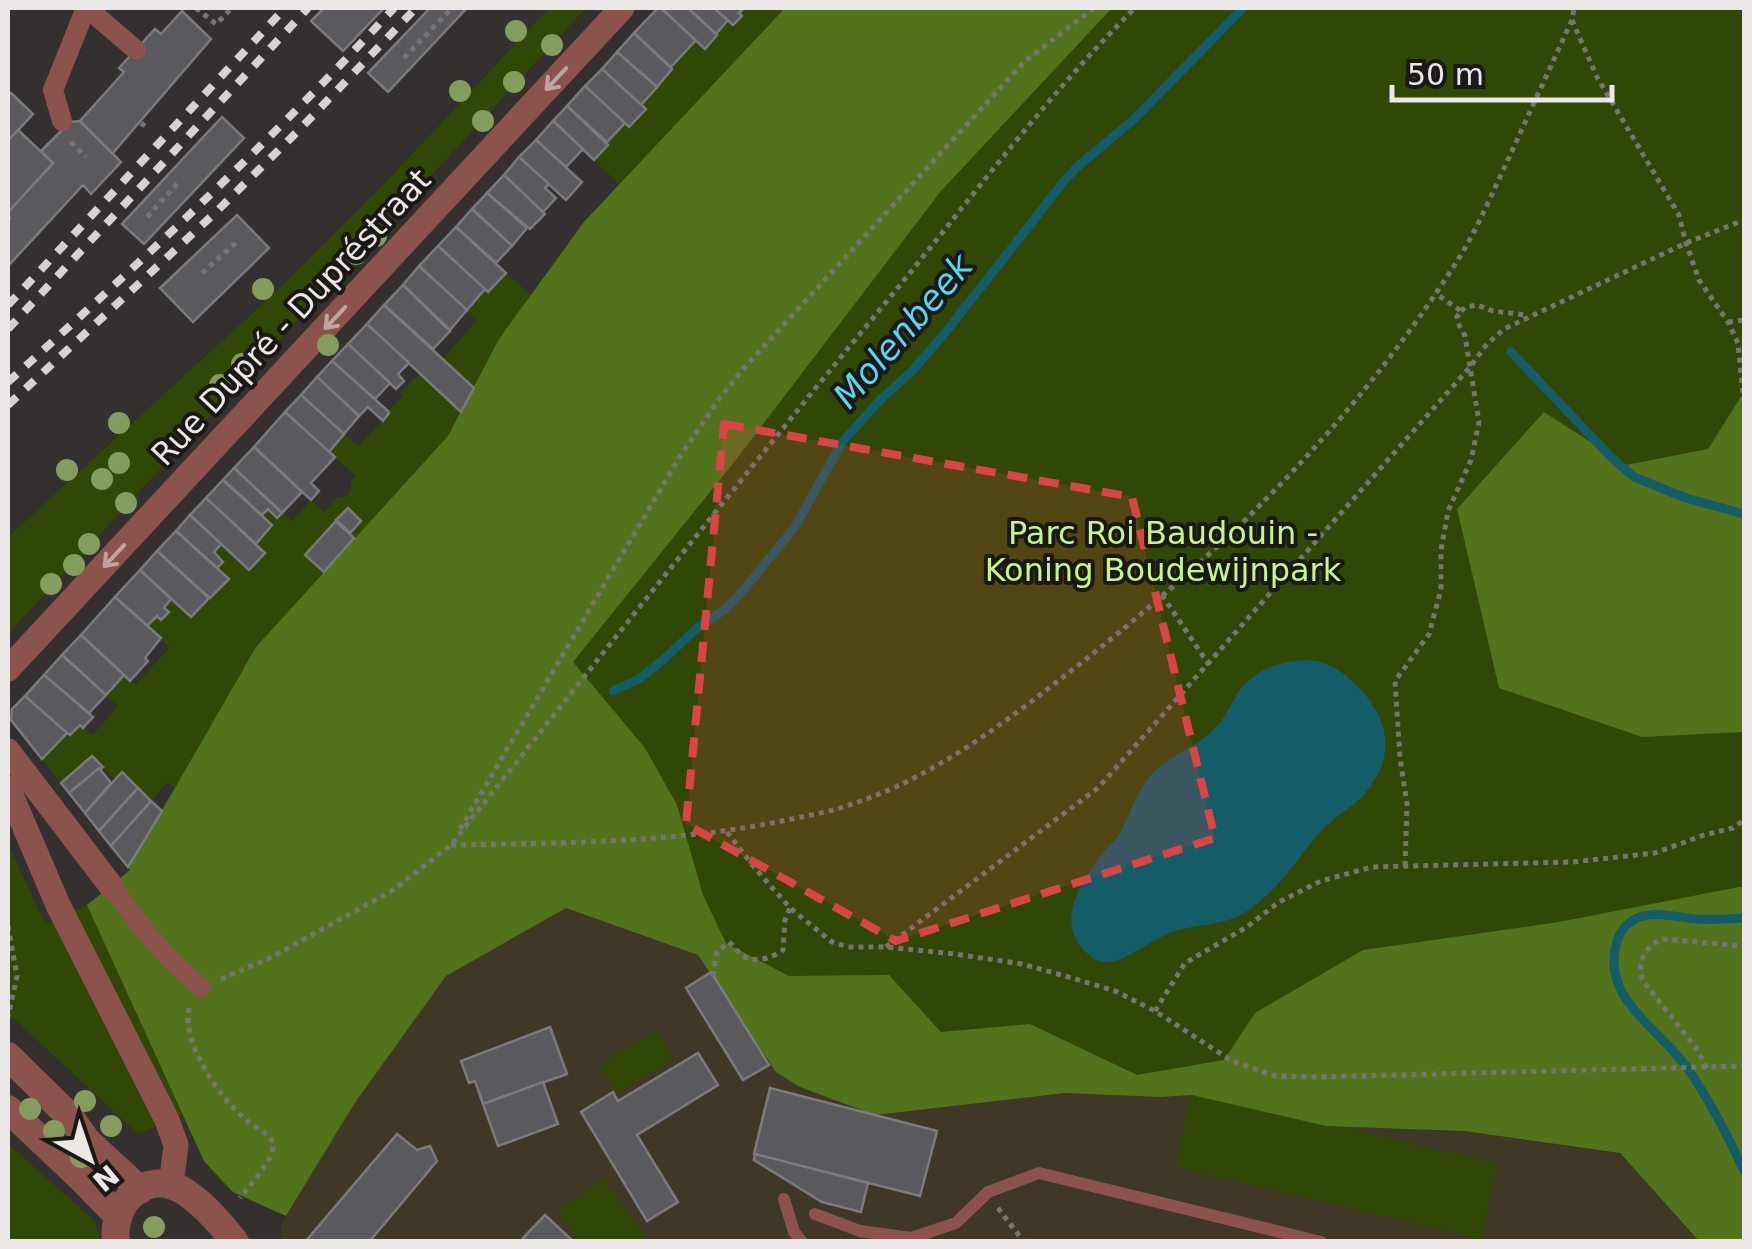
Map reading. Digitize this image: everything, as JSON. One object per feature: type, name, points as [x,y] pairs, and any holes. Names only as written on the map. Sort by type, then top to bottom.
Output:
[{"type":"street","points":[[64,129],[53,90],[86,8],[136,50]]},
{"type":"street","name":"Rue Dupré - Dupréstraat","points":[[8,669],[622,8]]},
{"type":"street","points":[[8,751],[160,949],[201,987]]},
{"type":"street","points":[[8,788],[58,906],[166,1120],[176,1145],[171,1186]]},
{"type":"street","points":[[8,1056],[140,1190]]},
{"type":"street","points":[[8,1108],[100,1196],[116,1228]]},
{"type":"street","points":[[116,1228],[127,1199],[154,1185],[171,1186],[194,1199],[235,1242]]},
{"type":"lane","points":[[815,1214],[860,1232],[911,1238],[956,1223],[988,1192],[1039,1173],[1321,1242]]},
{"type":"lane","points":[[784,1199],[794,1232],[802,1242]]},
{"type":"path","points":[[196,8],[216,24],[232,8]]},
{"type":"path","points":[[404,58],[452,8]]},
{"type":"path","points":[[451,845],[642,519],[719,398],[1024,61],[1094,8]]},
{"type":"path","points":[[240,1198],[272,1155],[274,1146],[208,1078],[187,1017],[201,987],[272,958],[392,890],[451,845],[768,445],[1042,112],[1135,8]]},
{"type":"path","points":[[451,845],[578,843],[727,832],[852,804],[924,773],[1042,694],[1162,595],[1269,498],[1352,406],[1436,293],[1483,214],[1572,20],[1574,8]]},
{"type":"path","points":[[1572,20],[1597,77],[1680,215],[1699,280],[1738,343],[1744,404]]},
{"type":"path","points":[[64,129],[86,157]]},
{"type":"path","points":[[147,217],[178,183]]},
{"type":"path","points":[[886,947],[1098,788],[1496,335],[1686,243],[1744,220]]},
{"type":"path","points":[[202,273],[237,242]]},
{"type":"path","points":[[1436,293],[1460,312]]},
{"type":"path","points":[[1405,866],[1406,804],[1395,682],[1429,634],[1441,589],[1441,550],[1448,512],[1471,460],[1480,422],[1465,336],[1457,318],[1466,306],[1477,305],[1529,316]]},
{"type":"path","points":[[1728,322],[1744,320]]},
{"type":"path","points":[[1162,595],[1209,665]]},
{"type":"path","points":[[1155,1011],[1184,963],[1247,927],[1279,902],[1320,881],[1372,867],[1573,862],[1654,853],[1734,828],[1744,820]]},
{"type":"path","points":[[727,832],[790,908],[832,942],[848,947],[886,947],[1022,964],[1115,991],[1155,1011],[1219,1054],[1274,1076],[1744,1066]]},
{"type":"path","points":[[713,976],[717,952],[729,942],[740,954],[753,959],[772,958],[783,950],[790,908]]},
{"type":"path","points":[[8,926],[17,976],[8,1017]]},
{"type":"path","points":[[1707,1068],[1689,1038],[1642,981],[1640,962],[1653,942],[1663,939],[1744,946]]},
{"type":"path","points":[[988,1192],[1024,1242]]},
{"type":"highlighted area","points":[[724,424],[1132,497],[1215,838],[896,941],[686,824]]},
{"type":"shaded area","points":[[566,908],[698,955],[776,1072],[875,1115],[1065,1093],[1192,1095],[1326,1126],[1464,1131],[1620,1154],[1699,1241],[283,1242],[281,1225],[354,1104],[446,976]]},
{"type":"green space","points":[[549,8],[586,8],[8,634],[8,537],[267,300],[387,181]]},
{"type":"green space","name":"Parc Roi Baudouin - Koning Boudewijnpark","points":[[744,8],[1744,8],[1744,1241],[1699,1241],[1620,1153],[1464,1131],[1342,1127],[1498,1163],[1481,1239],[1175,1167],[1191,1095],[1065,1093],[875,1115],[800,1087],[776,1072],[698,955],[566,908],[446,976],[354,1104],[286,1216],[225,1186],[203,1158],[182,1114],[138,1134],[8,1013],[8,844],[45,924],[87,905],[130,870],[128,867],[175,788],[168,782],[151,801],[122,773],[115,779],[92,756],[61,783],[42,759],[80,725],[92,735],[118,706],[106,695],[124,675],[135,685],[170,647],[148,625],[157,616],[161,620],[171,599],[191,617],[228,580],[217,568],[223,562],[214,552],[221,544],[249,569],[265,553],[256,544],[272,525],[262,515],[268,509],[292,521],[311,500],[324,512],[337,498],[348,496],[356,476],[329,452],[344,434],[358,446],[420,373],[462,411],[474,388],[443,359],[477,320],[467,310],[471,303],[485,289],[489,292],[506,273],[531,295],[584,222],[619,184],[594,160],[607,142],[625,123],[630,127],[645,110],[641,105],[696,40],[716,34],[728,20],[742,16],[739,13]],"holes":[[[335,522],[354,538],[324,572],[305,555]]]},
{"type":"green space","points":[[785,8],[1112,8],[941,191],[735,461],[573,662],[645,748],[677,805],[703,895],[726,943],[789,976],[889,975],[941,1032],[1030,1024],[1137,1075],[1224,1060],[1255,1013],[1363,950],[1559,922],[1744,886],[1744,1241],[1699,1241],[1620,1153],[1464,1131],[1326,1126],[1192,1095],[1065,1093],[875,1115],[800,1087],[776,1072],[698,955],[566,908],[446,976],[354,1104],[286,1216],[233,1192],[204,1161],[87,905],[130,870],[128,867],[256,647],[448,436],[499,339],[584,222]]},
{"type":"green space","points":[[1744,392],[1744,732],[1642,737],[1499,688],[1457,509],[1544,412],[1626,465],[1708,449]]},
{"type":"green space","points":[[656,1031],[673,1059],[616,1093],[599,1065]]},
{"type":"green space","points":[[8,1144],[95,1221],[100,1241],[8,1241]]},
{"type":"green space","points":[[604,1179],[648,1241],[579,1241],[558,1211]]},
{"type":"water","points":[[1321,662],[1343,673],[1362,691],[1380,718],[1384,759],[1371,786],[1324,828],[1277,885],[1239,916],[1175,931],[1110,962],[1092,957],[1073,932],[1074,904],[1087,876],[1119,834],[1146,781],[1212,732],[1254,676],[1278,664]]},
{"type":"building","points":[[324,8],[384,8],[343,51],[311,21]]},
{"type":"building","points":[[430,8],[467,8],[388,92],[368,73]]},
{"type":"building","points":[[658,8],[696,40],[671,67],[634,33]]},
{"type":"building","points":[[661,8],[688,8],[717,35],[705,49]]},
{"type":"building","points":[[688,8],[714,8],[728,20],[716,34]]},
{"type":"building","points":[[714,8],[744,8],[733,25]]},
{"type":"building","points":[[182,11],[211,39],[112,154],[80,121],[124,72],[119,68],[155,29],[161,34]]},
{"type":"building","points":[[634,33],[672,69],[657,87],[617,52]]},
{"type":"building","points":[[617,52],[657,87],[641,105],[602,69]]},
{"type":"building","points":[[602,69],[646,109],[629,127],[585,86]]},
{"type":"building","points":[[585,86],[625,123],[607,142],[567,106]]},
{"type":"building","points":[[11,93],[33,114],[8,141],[8,96]]},
{"type":"building","points":[[567,106],[608,145],[594,160],[553,121]]},
{"type":"building","points":[[222,117],[244,138],[144,244],[122,224]]},
{"type":"building","points":[[80,121],[121,162],[91,194],[83,185],[8,266],[8,212],[53,163],[41,151],[70,122]]},
{"type":"building","points":[[553,121],[583,149],[566,167],[536,140]]},
{"type":"building","points":[[18,130],[53,163],[8,212],[8,141]]},
{"type":"building","points":[[536,140],[582,182],[566,200],[519,157]]},
{"type":"building","points":[[519,157],[549,184],[545,188],[556,198],[543,212],[504,175]]},
{"type":"building","points":[[504,175],[545,214],[530,229],[487,193]]},
{"type":"building","points":[[487,193],[527,228],[512,246],[472,209]]},
{"type":"building","points":[[472,209],[512,246],[496,263],[456,227]]},
{"type":"building","points":[[237,215],[269,248],[193,322],[160,288]]},
{"type":"building","points":[[456,227],[506,273],[488,292],[438,246]]},
{"type":"building","points":[[438,246],[485,289],[467,310],[419,266]]},
{"type":"building","points":[[419,266],[467,310],[450,330],[403,285]]},
{"type":"building","points":[[403,285],[450,331],[433,349],[384,305]]},
{"type":"building","points":[[384,305],[474,388],[461,412],[367,324]]},
{"type":"building","points":[[367,324],[409,363],[398,374],[404,381],[396,389],[348,344]]},
{"type":"building","points":[[348,344],[390,383],[375,399],[332,361]]},
{"type":"building","points":[[332,361],[388,411],[383,421],[368,407],[359,416],[317,377]]},
{"type":"building","points":[[317,377],[359,416],[344,434],[301,395]]},
{"type":"building","points":[[301,395],[344,434],[329,452],[285,412]]},
{"type":"building","points":[[285,412],[335,457],[311,483],[319,491],[311,500],[254,447]]},
{"type":"building","points":[[254,447],[302,492],[282,513],[234,468]]},
{"type":"building","points":[[234,468],[282,513],[277,518],[268,509],[262,515],[223,480]]},
{"type":"building","points":[[223,480],[272,525],[256,544],[206,498]]},
{"type":"building","points":[[206,498],[265,553],[249,570],[190,515]]},
{"type":"building","points":[[348,508],[361,521],[350,533],[336,520]]},
{"type":"building","points":[[190,515],[221,544],[214,552],[223,562],[217,568],[176,531]]},
{"type":"building","points":[[336,521],[354,538],[324,572],[305,555]]},
{"type":"building","points":[[176,531],[229,579],[210,598],[157,551]]},
{"type":"building","points":[[157,551],[209,598],[191,617],[140,570]]},
{"type":"building","points":[[140,570],[171,599],[164,608],[169,612],[161,620],[157,616],[147,626],[115,597]]},
{"type":"building","points":[[115,597],[161,638],[130,681],[81,635]]},
{"type":"building","points":[[81,635],[124,675],[106,695],[62,655]]},
{"type":"building","points":[[62,655],[106,695],[89,713],[44,675]]},
{"type":"building","points":[[44,675],[93,717],[83,728],[80,725],[70,735],[25,696]]},
{"type":"building","points":[[25,696],[67,733],[42,759],[11,720],[12,709]]},
{"type":"building","points":[[92,756],[103,767],[69,793],[61,783]]},
{"type":"building","points":[[99,768],[111,783],[85,813],[69,793]]},
{"type":"building","points":[[122,772],[138,788],[99,831],[85,813]]},
{"type":"building","points":[[138,788],[151,801],[111,846],[99,831]]},
{"type":"building","points":[[151,801],[162,811],[128,867],[111,846]]},
{"type":"building","points":[[711,972],[769,1065],[743,1080],[686,988]]},
{"type":"building","points":[[550,1027],[567,1074],[483,1104],[475,1081],[469,1083],[461,1061]]},
{"type":"building","points":[[698,1053],[718,1085],[637,1135],[678,1202],[647,1221],[581,1112],[613,1092],[618,1101]]},
{"type":"building","points":[[543,1082],[558,1124],[498,1146],[483,1104]]},
{"type":"building","points":[[770,1088],[937,1131],[920,1196],[754,1154]]},
{"type":"building","points":[[397,1134],[417,1150],[430,1146],[437,1161],[369,1242],[305,1242]]},
{"type":"building","points":[[755,1154],[868,1183],[861,1212],[822,1202],[754,1160]]},
{"type":"building","points":[[545,1215],[574,1242],[527,1242],[523,1238]]},
{"type":"waterway","name":"Molenbeek","points":[[613,691],[639,679],[741,593],[794,528],[843,441],[949,328],[1064,181],[1133,120],[1243,8]]},
{"type":"waterway","points":[[1511,352],[1634,477],[1686,498],[1744,514]]},
{"type":"waterway","points":[[1744,918],[1637,918],[1620,934],[1614,961],[1624,996],[1688,1069],[1744,1171]]},
{"type":"railway","points":[[8,305],[285,8]]},
{"type":"railway","points":[[8,329],[308,8]]},
{"type":"railway","points":[[8,382],[205,200],[394,8]]},
{"type":"railway","points":[[8,405],[216,212],[416,8]]}]
